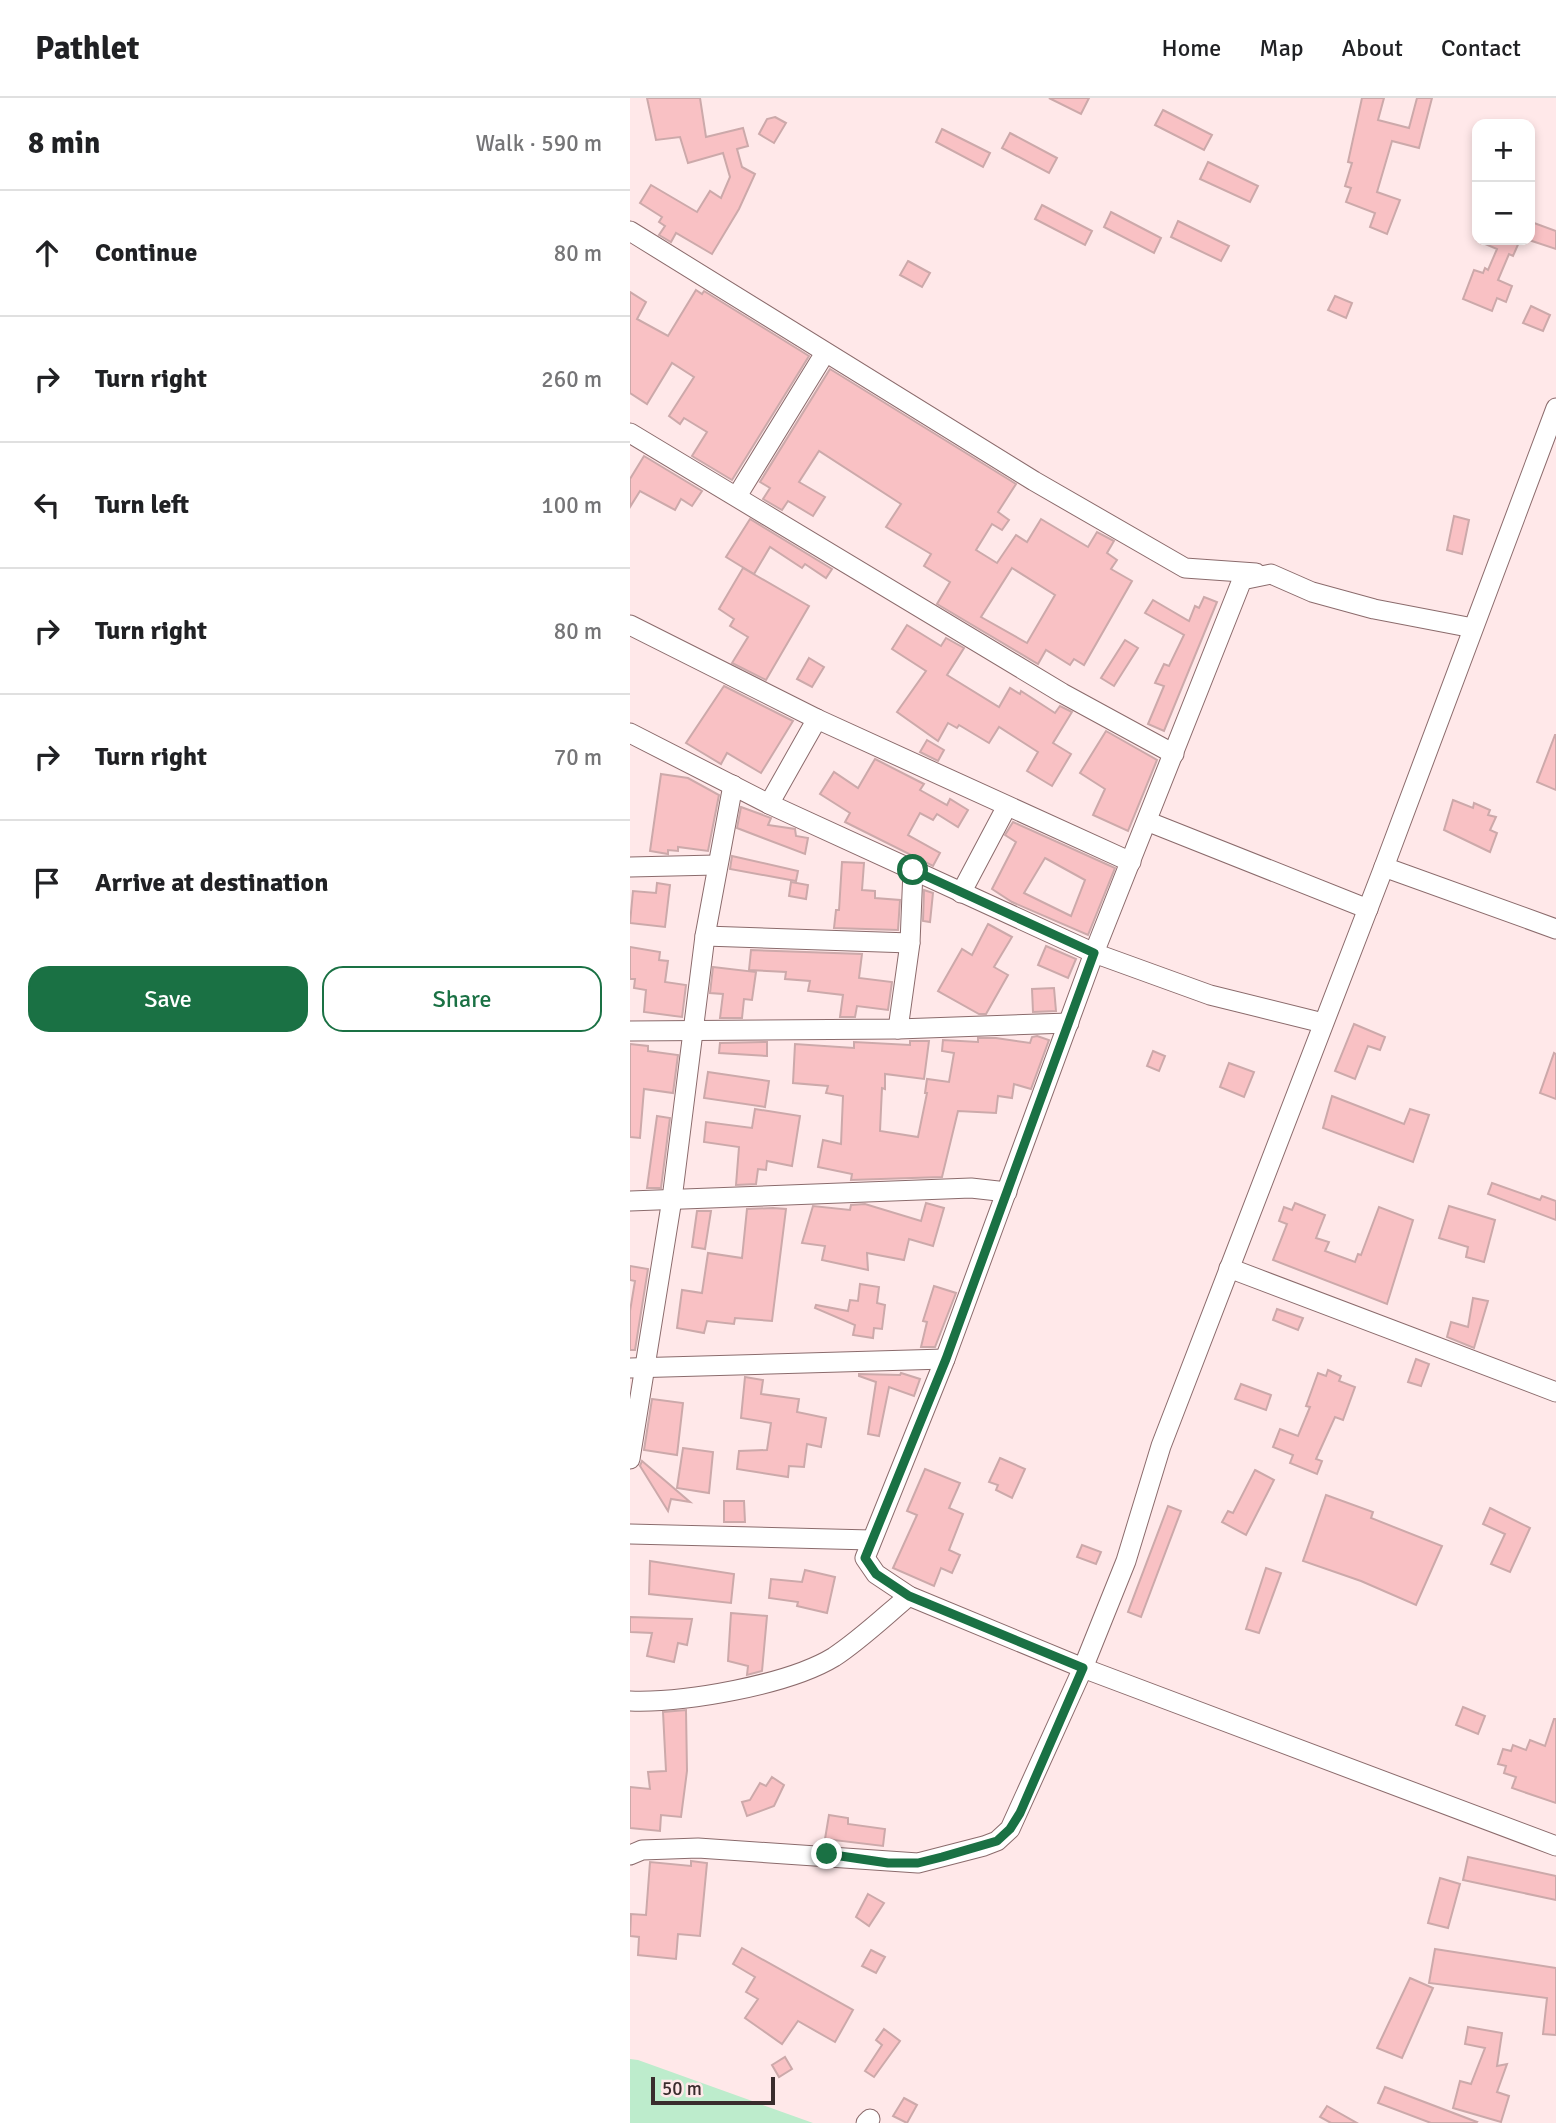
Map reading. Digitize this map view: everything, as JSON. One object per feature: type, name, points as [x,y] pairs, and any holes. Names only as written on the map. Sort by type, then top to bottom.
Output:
[{"type":"street","points":[[630,231],[825,353],[1185,568],[1271,574],[1312,592],[1362,606],[1473,628]]},
{"type":"street","points":[[737,496],[825,353]]},
{"type":"street","points":[[630,1855],[642,1850],[698,1849],[918,1863],[997,1841],[1010,1829],[1020,1813],[1083,1668],[1126,1561],[1161,1446],[1473,628],[1547,454],[1556,408]]},
{"type":"street","points":[[630,432],[1062,693],[1174,754]]},
{"type":"street","points":[[1271,574],[1242,580],[1149,822],[1094,953],[946,1359],[865,1558],[876,1574],[909,1596],[1083,1668],[1556,1846]]},
{"type":"street","points":[[630,625],[817,719],[1006,808],[1131,862]]},
{"type":"street","points":[[769,804],[817,719]]},
{"type":"street","points":[[630,733],[769,804],[1094,953],[1210,995],[1323,1023]]},
{"type":"street","points":[[630,1459],[638,1368],[672,1199],[705,936],[716,865],[733,785]]},
{"type":"street","points":[[961,893],[1006,808]]},
{"type":"street","points":[[1149,822],[1368,909]]},
{"type":"street","points":[[630,867],[716,865]]},
{"type":"street","points":[[1384,867],[1556,929]]},
{"type":"street","points":[[898,1029],[910,943],[913,870]]},
{"type":"street","points":[[705,936],[910,943]]},
{"type":"street","points":[[630,1031],[898,1029],[1069,1023]]},
{"type":"street","points":[[630,1201],[971,1188],[1007,1192]]},
{"type":"street","points":[[1229,1268],[1556,1392]]},
{"type":"street","points":[[638,1368],[946,1359]]},
{"type":"street","points":[[630,1534],[871,1540]]},
{"type":"street","points":[[630,1701],[673,1699],[740,1689],[812,1668],[835,1656],[909,1596]]},
{"type":"green space","points":[[630,2059],[638,2060],[813,2123],[630,2123]]},
{"type":"building","points":[[647,98],[700,98],[706,137],[743,128],[748,146],[737,149],[742,167],[755,174],[739,209],[712,254],[676,233],[671,242],[659,235],[665,226],[659,222],[662,217],[640,203],[651,185],[697,212],[710,191],[721,198],[730,177],[723,153],[688,163],[680,137],[656,140]]},
{"type":"building","points":[[1049,98],[1089,98],[1081,114]]},
{"type":"building","points":[[1362,98],[1384,98],[1378,120],[1409,128],[1417,98],[1432,98],[1419,148],[1392,141],[1377,192],[1400,200],[1387,234],[1370,227],[1375,213],[1346,202],[1351,188],[1345,186],[1352,163],[1348,162]]},
{"type":"building","points":[[1163,110],[1212,135],[1204,150],[1155,125]]},
{"type":"building","points":[[775,117],[786,123],[774,143],[759,134],[767,119]]},
{"type":"building","points":[[942,129],[990,153],[983,167],[936,142]]},
{"type":"building","points":[[1010,133],[1057,158],[1049,173],[1002,148]]},
{"type":"building","points":[[1208,162],[1258,186],[1250,202],[1200,179]]},
{"type":"building","points":[[1042,205],[1092,231],[1085,245],[1035,219]]},
{"type":"building","points":[[1111,212],[1161,238],[1154,253],[1104,227]]},
{"type":"building","points":[[1178,221],[1229,246],[1221,261],[1171,237]]},
{"type":"building","points":[[1535,223],[1556,231],[1556,249],[1535,242]]},
{"type":"building","points":[[1488,245],[1518,245],[1513,256],[1509,254],[1498,280],[1512,286],[1506,302],[1497,298],[1492,311],[1463,299],[1474,270],[1483,273],[1485,268],[1488,270],[1497,249]]},
{"type":"building","points":[[908,261],[930,273],[922,287],[900,275]]},
{"type":"building","points":[[696,290],[702,294],[704,291],[809,356],[732,480],[692,456],[707,432],[684,418],[680,424],[669,416],[694,377],[672,363],[647,404],[630,393],[630,292],[646,302],[637,319],[668,336]]},
{"type":"building","points":[[1335,296],[1352,303],[1346,318],[1328,310]]},
{"type":"building","points":[[1531,306],[1550,315],[1543,331],[1523,323]]},
{"type":"building","points":[[830,369],[1016,484],[998,512],[1009,520],[1002,530],[992,524],[976,550],[997,563],[1016,535],[1027,542],[1041,519],[1088,547],[1097,532],[1114,541],[1107,553],[1117,560],[1111,569],[1132,581],[1084,665],[1074,659],[1070,665],[1046,650],[1038,664],[937,604],[950,582],[924,566],[931,554],[886,527],[901,504],[819,451],[799,482],[825,497],[813,516],[788,501],[782,510],[763,499],[770,488],[760,482]],"holes":[[[1012,568],[1055,595],[1027,643],[981,617]]]},
{"type":"building","points":[[644,456],[702,491],[692,506],[681,499],[675,510],[640,491],[630,507],[630,479]]},
{"type":"building","points":[[1454,516],[1469,520],[1462,554],[1447,550]]},
{"type":"building","points":[[750,519],[832,569],[826,578],[805,564],[802,568],[770,547],[754,574],[726,557]]},
{"type":"building","points":[[743,568],[809,606],[766,680],[732,663],[748,637],[730,626],[734,619],[719,609]]},
{"type":"building","points":[[1204,597],[1217,602],[1164,731],[1148,724],[1164,686],[1155,683],[1164,664],[1169,666],[1184,635],[1145,613],[1153,600],[1189,621],[1195,606],[1199,608]]},
{"type":"building","points":[[907,625],[941,646],[946,638],[964,648],[947,675],[999,707],[1010,688],[1020,694],[1021,691],[1055,713],[1060,706],[1072,712],[1053,743],[1071,754],[1052,786],[1027,771],[1038,752],[999,727],[989,743],[959,725],[957,728],[948,723],[938,741],[897,712],[926,671],[892,649]]},
{"type":"building","points":[[1125,640],[1138,648],[1114,686],[1101,678]]},
{"type":"building","points":[[809,658],[824,667],[812,687],[797,679]]},
{"type":"building","points":[[724,686],[793,721],[761,773],[727,753],[721,764],[686,743]]},
{"type":"building","points":[[1106,731],[1157,760],[1128,831],[1093,815],[1105,789],[1080,773]]},
{"type":"building","points":[[1556,735],[1556,790],[1537,782]]},
{"type":"building","points":[[927,740],[944,750],[938,761],[920,752]]},
{"type":"building","points":[[875,759],[924,784],[920,790],[947,805],[950,799],[968,810],[958,827],[937,814],[933,820],[920,813],[908,835],[940,853],[933,866],[845,822],[850,813],[820,794],[834,772],[858,788]]},
{"type":"building","points":[[661,774],[688,778],[719,795],[708,851],[678,847],[678,851],[668,850],[668,854],[650,851]]},
{"type":"building","points":[[1453,800],[1473,808],[1474,803],[1490,810],[1488,815],[1496,817],[1490,830],[1497,833],[1490,852],[1444,830]]},
{"type":"building","points":[[741,807],[771,818],[768,825],[795,829],[796,836],[808,838],[805,854],[737,828]]},
{"type":"building","points":[[1013,822],[1115,868],[1088,935],[1012,902],[992,889],[1016,842],[1005,835]],"holes":[[[1045,858],[1085,880],[1071,916],[1024,893]]]},
{"type":"building","points":[[732,856],[798,871],[796,881],[730,869]]},
{"type":"building","points":[[842,862],[864,863],[862,890],[875,891],[875,898],[900,900],[898,930],[834,928],[836,910],[839,910]]},
{"type":"building","points":[[791,882],[808,885],[806,899],[789,896]]},
{"type":"building","points":[[657,883],[670,885],[665,927],[630,923],[633,891],[656,893]]},
{"type":"building","points":[[924,890],[933,893],[930,922],[923,921]]},
{"type":"building","points":[[988,924],[1012,937],[994,967],[1008,975],[986,1014],[979,1014],[938,991],[962,949],[972,955]]},
{"type":"building","points":[[1046,946],[1076,959],[1068,978],[1038,965]]},
{"type":"building","points":[[630,947],[660,952],[659,960],[668,961],[665,982],[686,985],[682,1017],[644,1012],[646,990],[634,988],[635,979],[630,979]]},
{"type":"building","points":[[751,950],[862,954],[859,978],[892,982],[888,1010],[857,1006],[855,1017],[840,1017],[843,995],[808,991],[810,981],[785,979],[786,972],[749,970]]},
{"type":"building","points":[[713,967],[756,972],[752,1000],[744,999],[742,1018],[720,1018],[723,994],[710,993]]},
{"type":"building","points":[[1054,988],[1056,1011],[1033,1012],[1032,989]]},
{"type":"building","points":[[1354,1024],[1385,1037],[1380,1050],[1368,1046],[1355,1079],[1335,1071]]},
{"type":"building","points":[[1032,1037],[1049,1040],[1031,1089],[1014,1084],[1012,1098],[998,1096],[996,1113],[958,1111],[942,1177],[851,1180],[852,1174],[818,1167],[823,1140],[841,1144],[843,1096],[826,1093],[828,1086],[793,1083],[795,1044],[854,1048],[854,1042],[910,1045],[910,1041],[929,1041],[924,1079],[885,1074],[885,1089],[882,1088],[880,1131],[918,1137],[927,1093],[927,1079],[949,1082],[954,1053],[942,1051],[943,1040],[978,1042],[978,1038],[996,1038],[1030,1043]]},
{"type":"building","points":[[767,1042],[767,1056],[719,1053],[720,1043]]},
{"type":"building","points":[[630,1044],[648,1046],[648,1051],[678,1055],[673,1093],[644,1089],[640,1138],[630,1137]]},
{"type":"building","points":[[1153,1051],[1165,1056],[1159,1071],[1147,1066]]},
{"type":"building","points":[[1554,1053],[1556,1054],[1556,1099],[1540,1093]]},
{"type":"building","points":[[1229,1063],[1254,1072],[1244,1097],[1220,1087]]},
{"type":"building","points":[[708,1072],[769,1081],[765,1107],[704,1098]]},
{"type":"building","points":[[1332,1096],[1404,1124],[1410,1109],[1429,1115],[1413,1162],[1323,1128]]},
{"type":"building","points":[[755,1109],[800,1116],[792,1166],[767,1161],[766,1170],[758,1169],[756,1184],[736,1185],[739,1147],[704,1142],[706,1122],[752,1128]]},
{"type":"building","points":[[657,1116],[670,1118],[661,1188],[647,1188]]},
{"type":"building","points":[[1492,1183],[1540,1200],[1542,1196],[1556,1201],[1556,1220],[1488,1194]]},
{"type":"building","points":[[926,1203],[944,1208],[933,1246],[909,1239],[904,1260],[867,1253],[868,1270],[822,1260],[825,1246],[802,1243],[813,1206],[850,1210],[851,1205],[865,1204],[921,1221]]},
{"type":"building","points":[[1295,1203],[1325,1215],[1316,1238],[1329,1242],[1325,1251],[1355,1262],[1358,1254],[1361,1255],[1379,1207],[1413,1220],[1387,1304],[1273,1260],[1287,1224],[1279,1221],[1284,1207],[1292,1210]]},
{"type":"building","points":[[1449,1206],[1495,1220],[1484,1262],[1466,1257],[1468,1247],[1439,1238]]},
{"type":"building","points":[[747,1209],[786,1209],[772,1321],[735,1318],[734,1324],[707,1321],[704,1333],[677,1328],[682,1290],[702,1293],[708,1253],[742,1258]]},
{"type":"building","points":[[697,1211],[711,1211],[705,1249],[692,1247]]},
{"type":"building","points":[[630,1266],[648,1269],[635,1350],[630,1350],[630,1311],[635,1281],[630,1280]]},
{"type":"building","points":[[860,1284],[879,1287],[877,1303],[885,1305],[882,1329],[874,1328],[873,1338],[853,1335],[855,1325],[815,1308],[816,1305],[848,1311],[850,1300],[858,1301]]},
{"type":"building","points":[[934,1286],[956,1293],[935,1347],[921,1347],[927,1322],[923,1321]]},
{"type":"building","points":[[1473,1298],[1488,1301],[1474,1348],[1447,1337],[1451,1322],[1468,1327]]},
{"type":"building","points":[[1277,1309],[1303,1318],[1298,1330],[1273,1320]]},
{"type":"building","points":[[1416,1359],[1429,1364],[1421,1386],[1408,1382]]},
{"type":"building","points":[[1328,1370],[1341,1376],[1339,1381],[1355,1387],[1343,1420],[1335,1417],[1316,1459],[1322,1461],[1317,1474],[1290,1463],[1293,1455],[1273,1447],[1280,1429],[1298,1436],[1310,1407],[1306,1406],[1318,1373],[1326,1376]]},
{"type":"building","points":[[901,1373],[920,1379],[914,1396],[889,1387],[879,1436],[868,1434],[876,1382],[859,1374]]},
{"type":"building","points":[[745,1377],[763,1380],[761,1394],[799,1399],[797,1412],[826,1418],[821,1447],[807,1444],[804,1467],[789,1466],[788,1477],[737,1469],[739,1451],[767,1450],[771,1423],[741,1418]]},
{"type":"building","points":[[1241,1384],[1271,1395],[1266,1410],[1235,1399]]},
{"type":"building","points":[[652,1399],[683,1403],[677,1455],[644,1450]]},
{"type":"building","points":[[683,1448],[713,1452],[709,1493],[677,1488]]},
{"type":"building","points":[[1000,1458],[1025,1469],[1012,1498],[996,1490],[998,1485],[989,1482]]},
{"type":"building","points":[[642,1461],[690,1502],[671,1499],[668,1511],[640,1466]]},
{"type":"building","points":[[925,1469],[960,1483],[949,1508],[963,1514],[949,1550],[960,1555],[952,1573],[941,1568],[934,1586],[893,1568],[917,1515],[907,1511]]},
{"type":"building","points":[[1255,1470],[1274,1480],[1246,1535],[1222,1522],[1228,1511],[1233,1513]]},
{"type":"building","points":[[1326,1495],[1373,1512],[1371,1518],[1442,1546],[1416,1605],[1361,1581],[1303,1561]]},
{"type":"building","points":[[724,1501],[744,1501],[745,1522],[724,1522]]},
{"type":"building","points":[[1168,1506],[1181,1511],[1141,1617],[1128,1612]]},
{"type":"building","points":[[1490,1508],[1530,1528],[1510,1572],[1491,1564],[1505,1534],[1483,1524]]},
{"type":"building","points":[[1082,1545],[1101,1552],[1096,1564],[1077,1557]]},
{"type":"building","points":[[650,1561],[734,1574],[731,1603],[649,1594]]},
{"type":"building","points":[[1266,1568],[1281,1573],[1259,1633],[1246,1629]]},
{"type":"building","points":[[805,1570],[835,1577],[827,1613],[797,1606],[798,1602],[769,1598],[771,1579],[802,1582]]},
{"type":"building","points":[[731,1613],[767,1616],[762,1671],[747,1675],[748,1666],[728,1661]]},
{"type":"building","points":[[630,1617],[692,1619],[687,1645],[678,1643],[674,1662],[647,1656],[652,1633],[630,1632]]},
{"type":"building","points":[[1463,1707],[1485,1716],[1478,1734],[1456,1725]]},
{"type":"building","points":[[686,1710],[687,1771],[681,1817],[661,1815],[660,1831],[630,1828],[630,1787],[650,1789],[648,1772],[666,1771],[663,1712]]},
{"type":"building","points":[[1554,1719],[1556,1803],[1512,1788],[1516,1777],[1504,1773],[1506,1766],[1498,1764],[1503,1749],[1511,1751],[1513,1745],[1526,1750],[1530,1740],[1545,1746]]},
{"type":"building","points":[[772,1777],[784,1785],[774,1806],[747,1816],[742,1802],[750,1800],[760,1783],[766,1786]]},
{"type":"building","points":[[829,1815],[848,1818],[848,1824],[885,1829],[883,1846],[825,1839]]},
{"type":"building","points":[[1468,1857],[1556,1876],[1556,1900],[1463,1880]]},
{"type":"building","points":[[691,1861],[707,1863],[700,1936],[678,1934],[676,1959],[638,1955],[639,1937],[630,1936],[631,1914],[646,1915],[650,1862],[691,1866]]},
{"type":"building","points":[[1440,1878],[1460,1884],[1448,1928],[1428,1923]]},
{"type":"building","points":[[868,1894],[884,1903],[869,1926],[856,1917]]},
{"type":"building","points":[[742,1948],[853,2010],[835,2042],[798,2021],[782,2044],[745,2018],[758,1999],[746,1992],[755,1977],[733,1964]]},
{"type":"building","points":[[1435,1949],[1556,1968],[1556,2035],[1543,2034],[1547,1998],[1429,1983]]},
{"type":"building","points":[[871,1950],[885,1957],[876,1973],[862,1966]]},
{"type":"building","points":[[1410,1978],[1433,1988],[1402,2058],[1377,2048]]},
{"type":"building","points":[[1468,2027],[1502,2033],[1497,2066],[1507,2064],[1497,2092],[1509,2096],[1501,2122],[1453,2108],[1460,2081],[1471,2084],[1485,2048],[1465,2044]]},
{"type":"building","points":[[884,2029],[900,2041],[874,2077],[865,2071],[882,2045],[876,2040]]},
{"type":"building","points":[[785,2057],[792,2069],[779,2077],[772,2065]]},
{"type":"building","points":[[1385,2087],[1477,2122],[1431,2123],[1378,2103]]},
{"type":"building","points":[[904,2098],[917,2105],[907,2123],[893,2116]]},
{"type":"building","points":[[1327,2106],[1357,2123],[1331,2123],[1320,2117]]},
{"type":"route","points":[[827,1854],[888,1863],[918,1863],[997,1841],[1010,1829],[1020,1813],[1083,1668],[909,1596],[876,1574],[865,1558],[946,1359],[1094,953],[913,870]]}]
